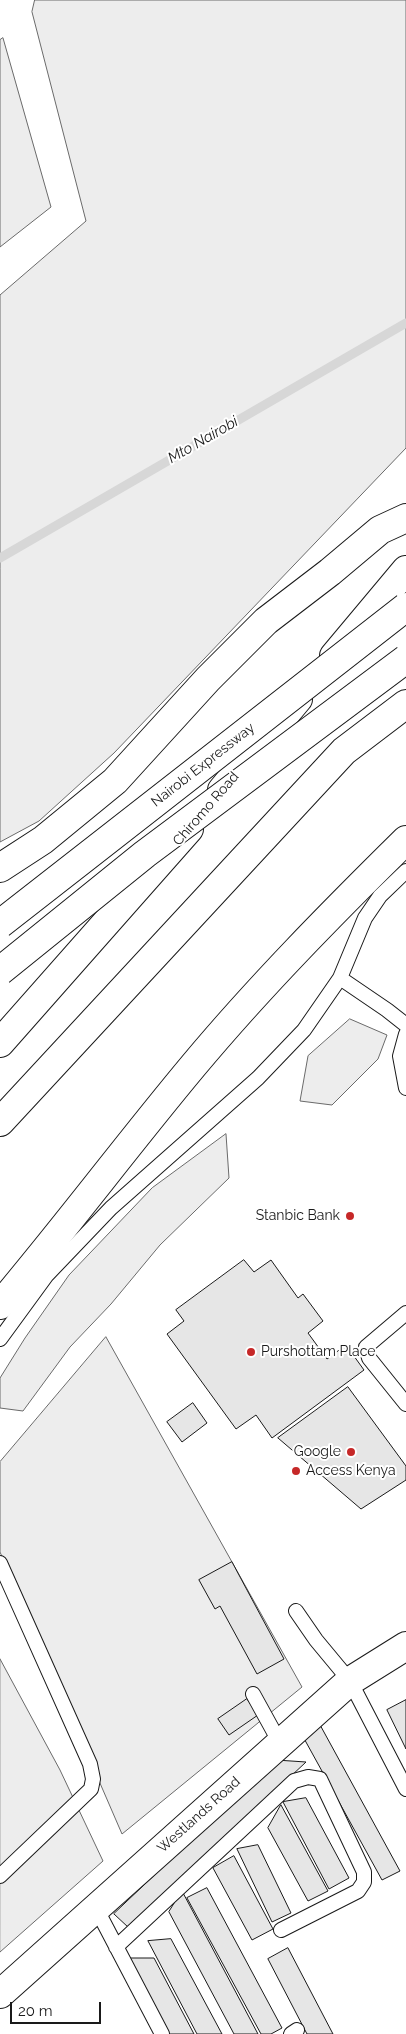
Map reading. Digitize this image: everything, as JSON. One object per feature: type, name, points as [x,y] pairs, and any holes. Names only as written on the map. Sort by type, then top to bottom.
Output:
[{"type":"main road","points":[[0,868],[44,840],[115,781],[208,679],[266,621],[330,572],[380,530],[406,518]]},
{"type":"main road","name":"Chiromo Road","points":[[0,1044],[194,823],[406,570]]},
{"type":"main road","name":"Nairobi Expressway","points":[[0,924],[406,607]]},
{"type":"main road","points":[[0,971],[145,854],[406,659]]},
{"type":"main road","points":[[0,1122],[344,751],[406,704]]},
{"type":"main road","points":[[0,1305],[193,1066],[274,975],[354,891],[406,840]]},
{"type":"main road","name":"Westlands Road","points":[[0,1994],[350,1681],[406,1646]]},
{"type":"lane","points":[[0,1339],[46,1276],[110,1208],[258,1078],[304,1030],[340,978],[365,918],[380,896],[406,871]]},
{"type":"lane","points":[[340,978],[406,1025]]},
{"type":"lane","points":[[406,1034],[400,1056],[406,1088]]},
{"type":"lane","points":[[406,1313],[366,1347],[366,1351],[369,1358],[406,1404]]},
{"type":"lane","points":[[0,1563],[90,1764],[93,1779],[90,1790],[0,1876]]},
{"type":"lane","points":[[296,1611],[316,1640],[350,1681],[406,1789]]},
{"type":"lane","points":[[253,1694],[280,1743]]},
{"type":"lane","points":[[116,1947],[294,1781],[308,1777],[320,1779],[364,1872],[364,1882],[358,1891],[281,1930]]},
{"type":"lane","points":[[96,1908],[162,2034]]},
{"type":"shaded area","points":[[35,0],[406,0],[406,448],[114,753],[39,821],[0,842],[0,295],[86,221],[32,12]]},
{"type":"shaded area","points":[[3,38],[51,207],[0,247],[0,40]]},
{"type":"shaded area","points":[[350,1019],[387,1035],[378,1059],[332,1105],[300,1101],[308,1056]]},
{"type":"shaded area","points":[[226,1134],[229,1178],[160,1245],[111,1304],[70,1347],[23,1411],[0,1408],[0,1378],[69,1275],[152,1188]]},
{"type":"shaded area","points":[[106,1337],[302,1687],[122,1834],[0,1552],[0,1462]]},
{"type":"shaded area","points":[[0,1659],[60,1770],[103,1861],[0,1952]]},
{"type":"building","name":"Purshottam Place","points":[[244,1260],[254,1272],[271,1260],[298,1298],[303,1294],[323,1321],[308,1333],[327,1359],[346,1345],[364,1370],[272,1438],[256,1415],[236,1429],[167,1334],[184,1321],[176,1310]]},
{"type":"building","points":[[348,1387],[406,1466],[406,1480],[361,1509],[278,1438]]},
{"type":"building","points":[[193,1403],[207,1423],[182,1442],[167,1422]]},
{"type":"building","points":[[232,1562],[284,1659],[257,1674],[220,1606],[215,1609],[199,1580]]},
{"type":"building","points":[[247,1699],[258,1715],[229,1735],[218,1719]]},
{"type":"building","points":[[406,1700],[406,1749],[387,1710]]},
{"type":"building","points":[[319,1723],[400,1871],[382,1880],[301,1733]]},
{"type":"building","points":[[276,1760],[306,1762],[129,1928],[114,1914]]},
{"type":"building","points":[[306,1798],[349,1878],[329,1889],[283,1802]]},
{"type":"building","points":[[281,1805],[328,1891],[308,1901],[268,1828]]},
{"type":"building","points":[[258,1845],[291,1913],[272,1922],[237,1849]]},
{"type":"building","points":[[234,1856],[273,1929],[252,1940],[213,1868]]},
{"type":"building","points":[[207,1888],[282,2028],[271,2034],[261,2034],[187,1898]]},
{"type":"building","points":[[182,1891],[258,2034],[234,2034],[169,1912]]},
{"type":"building","points":[[171,1939],[222,2034],[197,2034],[148,1941]]},
{"type":"building","points":[[288,1948],[333,2034],[307,2034],[268,1959]]},
{"type":"building","points":[[128,1958],[154,1958],[194,2034],[168,2034]]},
{"type":"waterway","name":"Mto Nairobi","points":[[0,558],[406,323]]},
{"type":"place","name":"Stanbic Bank","points":[[350,1216]]},
{"type":"place","name":"Purshottam Place","points":[[251,1352]]},
{"type":"place","name":"Google","points":[[351,1452]]},
{"type":"place","name":"Access Kenya","points":[[296,1471]]}]
